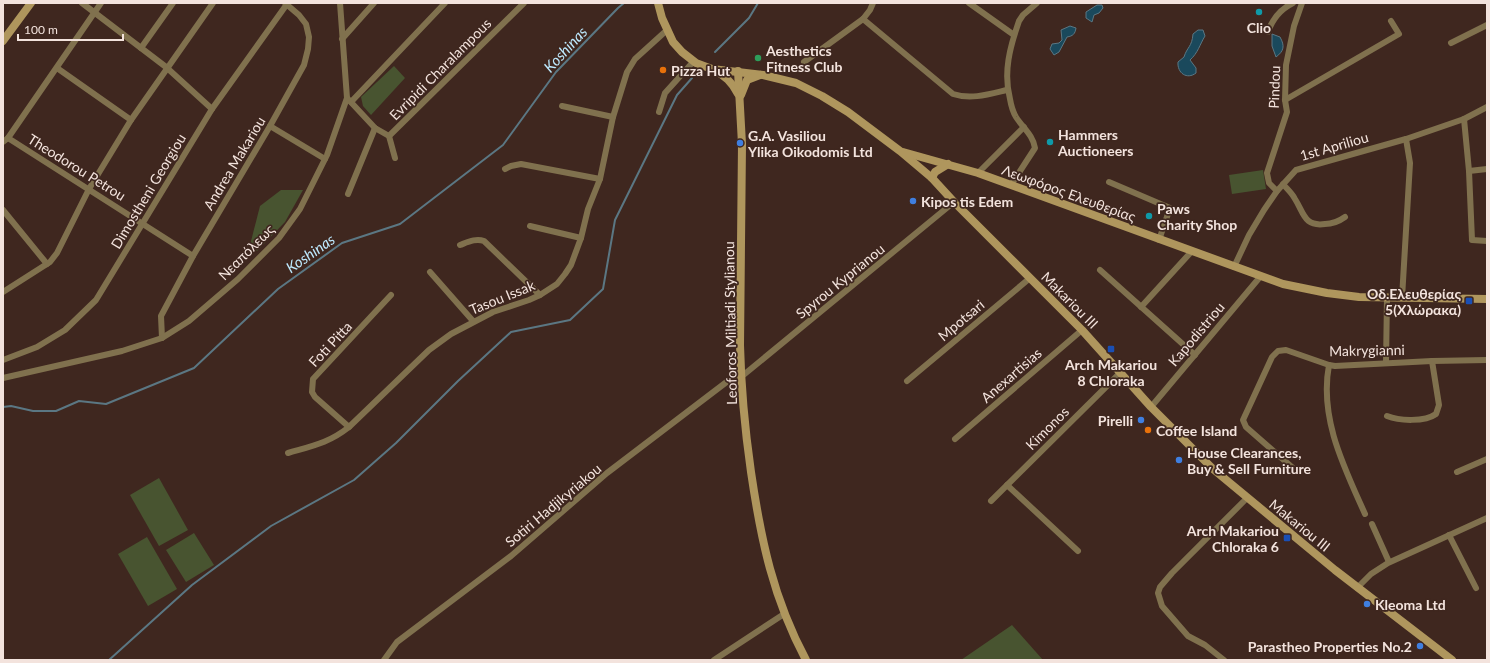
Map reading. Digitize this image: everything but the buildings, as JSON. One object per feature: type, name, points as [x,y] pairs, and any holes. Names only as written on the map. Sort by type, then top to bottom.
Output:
[{"type":"main road","points":[[3,41],[31,3]]},
{"type":"main road","name":"Makariou III","points":[[658,3],[667,30],[677,48],[693,62],[712,69],[738,71],[796,83],[822,96],[848,112],[900,151],[932,178],[1082,330],[1151,407],[1213,469],[1357,588],[1452,660]]},
{"type":"main road","points":[[712,69],[721,74],[733,85],[740,98]]},
{"type":"main road","name":"Leoforos Miltiadi Stylianou","points":[[738,71],[742,165],[741,374],[747,442],[769,568],[784,614],[806,660]]},
{"type":"main road","points":[[740,98],[747,80],[762,75]]},
{"type":"main road","name":"Λεωφόρος Ελευθερίας","points":[[900,151],[978,173],[1260,277],[1283,284],[1327,293],[1359,297],[1487,299]]},
{"type":"main road","points":[[932,178],[935,172],[948,164]]},
{"type":"street","points":[[82,3],[166,67],[212,109]]},
{"type":"street","points":[[6,140],[101,3]]},
{"type":"street","points":[[141,48],[173,3]]},
{"type":"street","points":[[3,292],[47,264],[58,253],[88,189],[166,67],[213,3]]},
{"type":"street","name":"Νεαπόλεως","points":[[3,378],[122,351],[162,338],[190,321],[238,279],[279,238],[300,209],[325,159],[349,100],[342,39],[340,3]]},
{"type":"street","points":[[342,39],[374,3]]},
{"type":"street","points":[[395,158],[389,136],[375,128],[349,100],[445,3]]},
{"type":"street","name":"Evripidi Charalampous","points":[[389,136],[524,3]]},
{"type":"street","points":[[804,62],[863,19],[873,3]]},
{"type":"street","points":[[969,3],[1014,35]]},
{"type":"street","points":[[1011,185],[1035,148],[1034,141],[1015,116],[1007,90],[1006,74],[1014,35],[1019,21],[1023,15],[1037,3]]},
{"type":"street","points":[[1268,32],[1282,10],[1293,3]]},
{"type":"street","name":"Pindou","points":[[1277,191],[1269,182],[1267,173],[1287,112],[1285,100],[1286,65],[1289,45],[1302,3]]},
{"type":"street","name":"Dimostheni Georgiou","points":[[3,360],[37,347],[65,330],[96,300],[212,109],[286,4]]},
{"type":"street","name":"Andrea Makariou","points":[[162,338],[161,316],[193,256],[298,78],[304,65],[309,37],[306,24],[286,4]]},
{"type":"street","points":[[863,19],[953,94],[972,97],[1007,90]]},
{"type":"street","points":[[1285,100],[1399,34],[1391,21]]},
{"type":"street","points":[[1451,43],[1487,25]]},
{"type":"street","name":"Tasou Issak","points":[[288,453],[328,441],[349,428],[429,350],[451,334],[473,321],[493,312],[540,295],[556,284],[565,274],[571,265],[581,238],[588,209],[600,179],[613,117],[630,64],[667,30]]},
{"type":"street","points":[[658,112],[664,93],[693,62]]},
{"type":"street","points":[[57,68],[131,120]]},
{"type":"street","points":[[562,106],[613,117]]},
{"type":"street","name":"1st Apriliou","points":[[1234,267],[1256,224],[1277,191],[1292,173],[1302,167],[1406,139],[1464,119],[1487,107]]},
{"type":"street","points":[[1464,119],[1469,171],[1472,240],[1487,241]]},
{"type":"street","points":[[270,126],[325,159]]},
{"type":"street","points":[[978,173],[1024,127]]},
{"type":"street","points":[[348,194],[375,128]]},
{"type":"street","points":[[1402,298],[1410,163],[1406,139]]},
{"type":"street","name":"Theodorou Petrou","points":[[6,140],[88,189],[193,256]]},
{"type":"street","points":[[505,169],[521,164],[600,179]]},
{"type":"street","points":[[1469,171],[1487,169]]},
{"type":"street","points":[[1109,182],[1170,208],[1159,240]]},
{"type":"street","points":[[1283,184],[1295,199],[1306,220],[1313,224],[1331,224],[1345,217]]},
{"type":"street","name":"Spyrou Kyprianou","points":[[741,374],[954,202]]},
{"type":"street","points":[[4,214],[47,264]]},
{"type":"street","points":[[530,226],[581,238]]},
{"type":"street","points":[[460,245],[480,239],[484,241],[540,295]]},
{"type":"street","points":[[1141,307],[1192,251]]},
{"type":"street","points":[[1100,270],[1195,355]]},
{"type":"street","points":[[430,272],[473,321]]},
{"type":"street","name":"Kapodistriou","points":[[1151,407],[1260,277]]},
{"type":"street","name":"Mpotsari","points":[[907,381],[1030,278]]},
{"type":"street","name":"Foti Pitta","points":[[349,428],[315,397],[312,392],[313,379],[392,295]]},
{"type":"street","points":[[1386,363],[1387,298]]},
{"type":"street","name":"Anexartisias","points":[[956,439],[1082,330]]},
{"type":"street","name":"Makrygianni","points":[[1293,468],[1246,427],[1243,420],[1272,357],[1278,351],[1286,350],[1329,365],[1487,360]]},
{"type":"street","points":[[1387,416],[1393,419],[1408,420],[1428,418],[1436,414],[1439,405],[1432,361]]},
{"type":"street","points":[[1329,365],[1327,376],[1327,397],[1329,416],[1336,446],[1365,514]]},
{"type":"street","name":"Kimonos","points":[[991,501],[1120,373]]},
{"type":"street","name":"Sotiri Hadjikyriakou","points":[[384,660],[398,642],[511,556],[607,474],[741,374]]},
{"type":"street","points":[[1457,472],[1487,459]]},
{"type":"street","points":[[1007,485],[1078,551]]},
{"type":"street","points":[[1224,660],[1205,645],[1188,636],[1162,606],[1158,593],[1160,588],[1172,573],[1247,498]]},
{"type":"street","points":[[1357,588],[1371,574],[1389,562],[1487,518]]},
{"type":"street","points":[[1372,524],[1389,562]]},
{"type":"street","points":[[1449,535],[1476,588]]},
{"type":"street","points":[[714,660],[784,614]]},
{"type":"green space","points":[[394,66],[405,78],[371,115],[363,106],[361,97]]},
{"type":"green space","points":[[1263,170],[1266,189],[1232,194],[1229,175]]},
{"type":"green space","points":[[281,190],[303,190],[285,222],[257,251],[250,245],[260,206]]},
{"type":"green space","points":[[159,478],[188,530],[159,546],[130,495]]},
{"type":"green space","points":[[194,533],[214,565],[186,582],[166,550]]},
{"type":"green space","points":[[147,537],[177,589],[148,606],[118,554]]},
{"type":"green space","points":[[1012,625],[1043,660],[961,660]]},
{"type":"water","points":[[1097,5],[1102,5],[1103,8],[1099,13],[1094,15],[1092,22],[1086,18],[1086,12]]},
{"type":"water","points":[[1070,26],[1076,28],[1074,33],[1067,37],[1059,52],[1054,55],[1050,49],[1052,44],[1059,43],[1062,40],[1061,30]]},
{"type":"water","points":[[1198,30],[1203,30],[1205,36],[1190,60],[1196,68],[1196,73],[1189,76],[1181,72],[1178,62],[1184,57],[1192,42],[1193,34]]},
{"type":"water","points":[[1272,34],[1280,37],[1283,43],[1281,53],[1276,57],[1272,46]]},
{"type":"waterway","name":"Koshinas","points":[[3,407],[11,406],[33,411],[56,411],[79,401],[106,404],[194,368],[278,289],[342,243],[400,224],[503,145],[556,72],[624,3]]},
{"type":"waterway","points":[[715,52],[749,18],[758,3]]},
{"type":"waterway","points":[[109,660],[192,585],[271,526],[354,480],[396,443],[458,381],[511,332],[570,320],[603,289],[615,220],[677,95],[692,78]]},
{"type":"place","name":"Clio","points":[[1259,12]]},
{"type":"place","name":"Aesthetics Fitness Club","points":[[758,58]]},
{"type":"place","name":"Pizza Hut","points":[[663,70]]},
{"type":"place","name":"Hammers Auctioneers","points":[[1050,142]]},
{"type":"place","name":"G.A. Vasiliou Ylika Oikodomis Ltd","points":[[740,143]]},
{"type":"place","name":"Kipos tis Edem","points":[[913,201]]},
{"type":"place","name":"Paws Charity Shop","points":[[1149,216]]},
{"type":"place","name":"Οδ.Ελευθερίας 5(Χλώρακα)","points":[[1469,301]]},
{"type":"place","name":"Arch Makariou 8 Chloraka","points":[[1111,349]]},
{"type":"place","name":"Pirelli","points":[[1141,420]]},
{"type":"place","name":"Coffee Island","points":[[1148,430]]},
{"type":"place","name":"House Clearances, Buy & Sell Furniture","points":[[1179,460]]},
{"type":"place","name":"Arch Makariou Chloraka 6","points":[[1287,538]]},
{"type":"place","name":"Kleoma Ltd","points":[[1367,604]]},
{"type":"place","name":"Parastheo Properties No.2","points":[[1420,646]]}]
